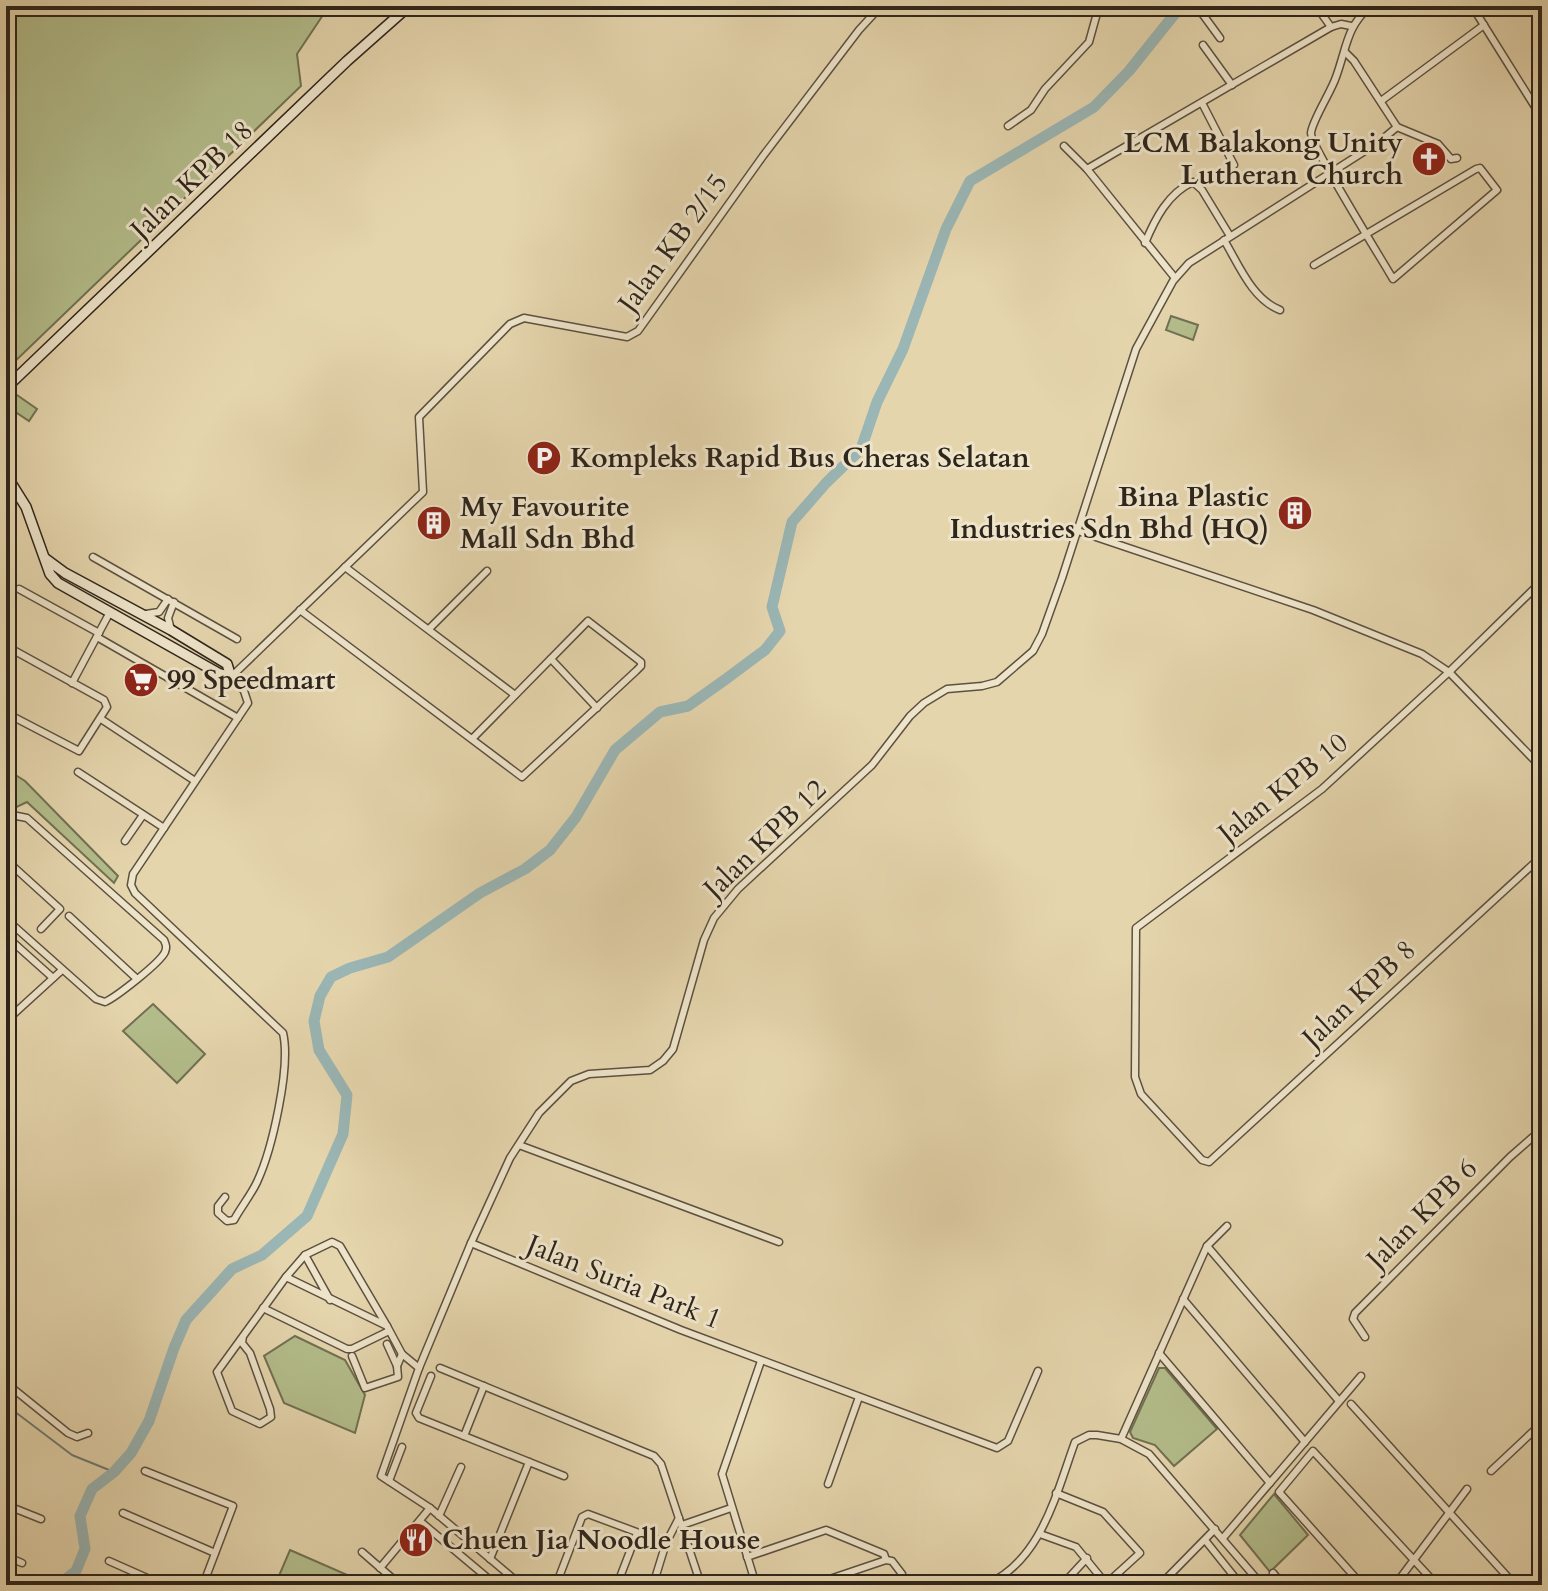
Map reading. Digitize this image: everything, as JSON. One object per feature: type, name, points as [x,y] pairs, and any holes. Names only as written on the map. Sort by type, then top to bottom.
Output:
[{"type":"street","name":"Jalan KPB 18","points":[[6,388],[347,61],[409,6]]},
{"type":"street","name":"Jalan KB 2/15","points":[[231,677],[423,492],[419,417],[517,319],[633,336],[763,156],[859,30],[881,6]]},
{"type":"street","points":[[1008,126],[1031,110],[1045,89],[1089,42],[1099,6]]},
{"type":"street","points":[[1201,6],[1201,12],[1220,38]]},
{"type":"street","points":[[1316,6],[1331,27]]},
{"type":"street","points":[[1314,265],[1366,235],[1480,168],[1497,190],[1393,279],[1366,235],[1331,172],[1312,142],[1311,133],[1332,89],[1351,26],[1370,6]]},
{"type":"street","points":[[1472,6],[1537,110]]},
{"type":"street","points":[[1087,169],[1331,27],[1341,24],[1351,26]]},
{"type":"street","points":[[1381,101],[1484,25]]},
{"type":"street","points":[[1203,45],[1232,85]]},
{"type":"street","points":[[1345,52],[1381,101],[1396,129],[1438,144],[1451,159],[1457,158]]},
{"type":"street","points":[[1202,103],[1234,165]]},
{"type":"street","points":[[1064,146],[1087,169],[1175,278],[1189,263],[1396,129]]},
{"type":"street","points":[[1145,243],[1161,210],[1193,182],[1202,190],[1257,294],[1269,306],[1280,310]]},
{"type":"street","name":"Jalan KPB 12","points":[[389,1481],[381,1476],[419,1368],[471,1243],[519,1145],[539,1113],[571,1081],[589,1074],[650,1070],[663,1061],[673,1049],[704,940],[725,904],[764,863],[872,765],[924,703],[947,689],[997,682],[1033,651],[1042,634],[1078,531],[1136,349],[1175,278]]},
{"type":"street","points":[[6,475],[26,507],[50,574],[58,583],[218,673],[231,677]]},
{"type":"street","points":[[1078,531],[1234,582],[1422,654],[1449,672],[1542,768]]},
{"type":"street","points":[[93,557],[237,639]]},
{"type":"street","points":[[46,559],[65,573],[227,664],[231,677],[244,691],[248,703],[161,826],[133,874],[131,885],[135,893],[283,1033],[283,1076],[278,1108],[257,1182],[234,1220],[227,1221],[218,1213],[225,1197]]},
{"type":"street","points":[[345,567],[515,695]]},
{"type":"street","points":[[430,628],[487,571]]},
{"type":"street","name":"Jalan KPB 10","points":[[1205,1162],[1137,1086],[1136,928],[1322,789],[1542,581]]},
{"type":"street","points":[[19,589],[238,718]]},
{"type":"street","points":[[142,614],[159,612],[171,600]]},
{"type":"street","points":[[171,600],[168,618],[171,630]]},
{"type":"street","points":[[300,610],[522,777],[641,666],[641,662],[588,621],[472,739]]},
{"type":"street","points":[[72,683],[110,612]]},
{"type":"street","points":[[6,646],[104,700],[107,707],[86,744],[76,751],[6,713]]},
{"type":"street","points":[[551,659],[597,708]]},
{"type":"street","points":[[101,719],[195,781]]},
{"type":"street","points":[[78,772],[161,826]]},
{"type":"street","points":[[125,841],[143,815]]},
{"type":"street","points":[[6,822],[17,816],[27,818],[164,940],[164,954],[105,1002],[96,999],[6,919]]},
{"type":"street","name":"Jalan KPB 8","points":[[1205,1162],[1209,1162],[1542,856]]},
{"type":"street","points":[[6,860],[60,909],[41,929]]},
{"type":"street","points":[[69,916],[137,979]]},
{"type":"street","points":[[6,936],[53,978]]},
{"type":"street","points":[[6,1021],[62,970]]},
{"type":"street","points":[[6,1009],[13,1015]]},
{"type":"street","name":"Jalan KPB 6","points":[[1365,1337],[1353,1319],[1355,1313],[1510,1157],[1542,1129]]},
{"type":"street","points":[[519,1145],[779,1242]]},
{"type":"street","points":[[1121,1439],[1207,1246],[1227,1226]]},
{"type":"street","points":[[243,1336],[242,1343],[250,1353],[270,1409],[271,1417],[264,1423],[232,1411],[217,1372],[263,1308],[286,1277],[305,1255],[336,1242],[402,1354],[419,1368]]},
{"type":"street","name":"Jalan Suria Park 1","points":[[471,1243],[761,1361],[997,1448],[1008,1441],[1038,1371]]},
{"type":"street","points":[[1207,1246],[1339,1401]]},
{"type":"street","points":[[305,1255],[330,1300]]},
{"type":"street","points":[[286,1277],[388,1328]]},
{"type":"street","points":[[1183,1299],[1305,1442]]},
{"type":"street","points":[[263,1308],[347,1349],[388,1328]]},
{"type":"street","points":[[352,1356],[365,1388],[398,1377],[397,1366],[387,1344]]},
{"type":"street","points":[[1159,1353],[1270,1483]]},
{"type":"street","points":[[397,1366],[402,1354]]},
{"type":"street","points":[[756,1585],[722,1474],[761,1361]]},
{"type":"street","points":[[440,1368],[654,1456],[661,1464],[701,1585]]},
{"type":"street","points":[[431,1376],[416,1413],[419,1418],[564,1476]]},
{"type":"street","points":[[1223,1538],[1361,1376]]},
{"type":"street","points":[[6,1383],[68,1433],[77,1437],[88,1433]]},
{"type":"street","points":[[464,1436],[484,1386]]},
{"type":"street","points":[[828,1484],[859,1397]]},
{"type":"street","points":[[1351,1404],[1515,1585]]},
{"type":"street","points":[[1491,1471],[1542,1423]]},
{"type":"street","points":[[985,1585],[1004,1581],[1040,1534],[1075,1442],[1089,1435],[1121,1439],[1153,1457],[1262,1585]]},
{"type":"street","points":[[402,1447],[389,1481],[430,1508],[521,1585]]},
{"type":"street","points":[[1362,1585],[1279,1492],[1313,1451],[1437,1585]]},
{"type":"street","points":[[490,1559],[529,1462]]},
{"type":"street","points":[[439,1516],[461,1467]]},
{"type":"street","points":[[145,1471],[233,1506],[203,1585]]},
{"type":"street","points":[[1395,1585],[1467,1489]]},
{"type":"street","points":[[1040,1534],[1076,1547],[1106,1584],[1140,1553],[1103,1512],[1056,1493]]},
{"type":"street","points":[[6,1505],[41,1519]]},
{"type":"street","points":[[380,1568],[430,1508]]},
{"type":"street","points":[[653,1585],[666,1543],[680,1522],[731,1508]]},
{"type":"street","points":[[123,1513],[215,1553]]},
{"type":"street","points":[[556,1585],[582,1517],[588,1514],[666,1543]]},
{"type":"street","points":[[421,1522],[496,1585]]},
{"type":"street","points":[[1160,1585],[1215,1529]]},
{"type":"street","points":[[747,1557],[826,1530],[884,1554],[902,1574],[905,1585]]},
{"type":"street","points":[[617,1585],[637,1533]]},
{"type":"street","points":[[1205,1540],[1241,1585]]},
{"type":"street","points":[[362,1552],[400,1585]]},
{"type":"street","points":[[6,1556],[22,1563]]},
{"type":"street","points":[[1062,1585],[1087,1558]]},
{"type":"street","points":[[109,1561],[163,1585]]},
{"type":"street","points":[[812,1585],[889,1561]]},
{"type":"street","points":[[1273,1573],[1283,1585]]},
{"type":"street","points":[[480,1585],[487,1577]]},
{"type":"street","points":[[1166,1578],[1173,1585]]},
{"type":"green space","points":[[6,6],[357,6],[323,15],[297,54],[301,86],[6,370]]},
{"type":"green space","points":[[1171,316],[1198,325],[1193,340],[1166,330]]},
{"type":"green space","points":[[17,395],[37,409],[29,421],[8,407]]},
{"type":"green space","points":[[6,769],[25,781],[118,876],[114,883],[27,802],[6,812]]},
{"type":"green space","points":[[153,1004],[205,1054],[177,1083],[123,1031]]},
{"type":"green space","points":[[295,1336],[345,1360],[365,1395],[355,1433],[284,1403],[264,1356]]},
{"type":"green space","points":[[1159,1368],[1165,1368],[1217,1429],[1174,1466],[1155,1445],[1133,1438],[1130,1432]]},
{"type":"green space","points":[[1274,1494],[1308,1535],[1270,1572],[1240,1535]]},
{"type":"green space","points":[[290,1550],[352,1577],[349,1585],[275,1585]]},
{"type":"waterway","points":[[58,1585],[76,1571],[85,1549],[80,1516],[92,1489],[114,1472],[131,1453],[149,1421],[186,1320],[232,1269],[262,1255],[307,1216],[343,1134],[347,1095],[319,1050],[314,1021],[320,996],[331,977],[388,957],[480,893],[525,869],[550,850],[576,817],[615,750],[660,712],[688,706],[765,650],[780,631],[772,607],[792,522],[861,449],[877,402],[903,349],[946,229],[970,181],[1094,107],[1129,71],[1181,6]]},
{"type":"waterway","points":[[6,1405],[72,1455],[114,1472]]},
{"type":"place","name":"LCM Balakong Unity Lutheran Church","points":[[1429,159]]},
{"type":"place","name":"Kompleks Rapid Bus Cheras Selatan","points":[[544,458]]},
{"type":"place","name":"Bina Plastic Industries Sdn Bhd (HQ)","points":[[1295,513]]},
{"type":"place","name":"My Favourite Mall Sdn Bhd","points":[[434,523]]},
{"type":"place","name":"99 Speedmart","points":[[141,680]]},
{"type":"place","name":"Chuen Jia Noodle House","points":[[416,1540]]}]
